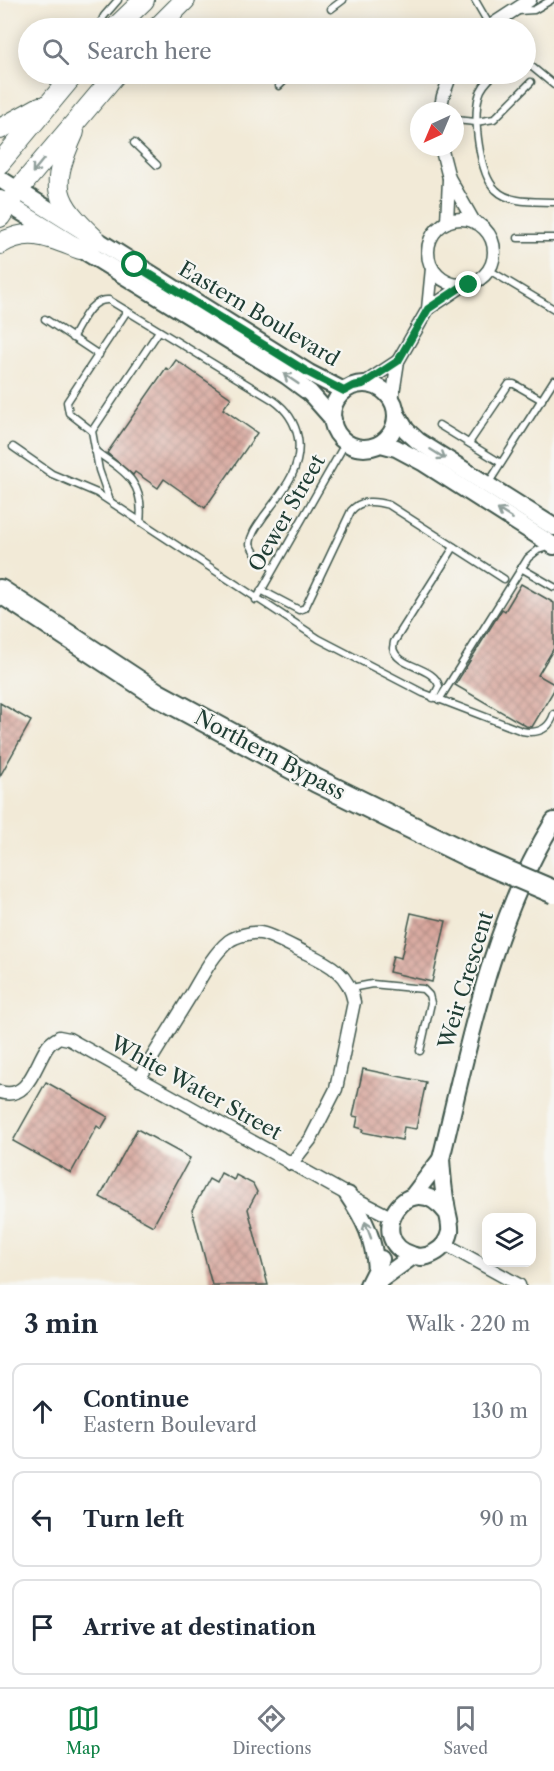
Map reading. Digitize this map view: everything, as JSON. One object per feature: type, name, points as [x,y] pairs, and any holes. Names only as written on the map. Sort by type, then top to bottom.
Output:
[{"type":"highway","name":"Northern Bypass","points":[[0,591],[158,695],[316,781],[472,857],[554,892]]},
{"type":"main road","points":[[125,18],[144,0]]},
{"type":"main road","points":[[167,18],[185,0]]},
{"type":"main road","points":[[0,163],[65,84]]},
{"type":"main road","points":[[7,203],[107,84]]},
{"type":"main road","points":[[0,129],[49,102]]},
{"type":"main road","points":[[86,108],[60,166],[59,186],[63,202],[89,245]]},
{"type":"main road","points":[[0,244],[20,235],[38,235],[89,245]]},
{"type":"street","points":[[502,18],[530,0]]},
{"type":"street","points":[[442,102],[447,84]]},
{"type":"street","points":[[443,156],[449,178],[474,222]]},
{"type":"street","points":[[447,222],[449,178]]},
{"type":"street","name":"Eastern Boulevard","points":[[0,179],[7,203],[89,245],[344,391]]},
{"type":"street","points":[[428,309],[464,285],[479,280],[493,263],[492,241],[487,231],[474,222],[457,219],[438,228],[428,247],[428,257],[438,276],[447,282],[464,285]]},
{"type":"street","name":"Eastern Boulevard","points":[[89,245],[294,381],[310,393],[333,419]]},
{"type":"street","points":[[381,444],[393,431],[398,361],[428,309],[432,268]]},
{"type":"street","points":[[363,384],[398,361]]},
{"type":"street","points":[[363,384],[382,389],[406,430],[418,441],[554,527]]},
{"type":"street","name":"Eastern Boulevard","points":[[346,442],[339,436],[333,419],[333,409],[337,399],[344,391],[363,384]]},
{"type":"street","points":[[346,442],[363,448],[381,444],[396,448],[554,546]]},
{"type":"street","name":"Weir Crescent","points":[[441,1159],[488,972],[509,913],[538,846],[554,821]]},
{"type":"street","points":[[139,1079],[201,978],[230,940],[260,933],[321,960],[336,970],[351,988],[354,1002],[336,1089],[310,1140],[291,1164]]},
{"type":"street","name":"White Water Street","points":[[0,1092],[15,1093],[22,1089],[30,1080],[49,1044],[59,1037],[69,1039],[291,1164],[391,1217]]},
{"type":"street","points":[[412,1197],[441,1159]]},
{"type":"street","points":[[375,1277],[413,1256],[430,1255],[445,1244],[450,1223],[441,1159]]},
{"type":"street","points":[[348,1195],[367,1225],[375,1256],[375,1277]]},
{"type":"street","points":[[413,1256],[396,1245],[392,1236],[391,1217],[396,1208],[403,1201],[422,1196],[441,1204],[447,1213]]},
{"type":"street","points":[[368,1285],[375,1277],[392,1236]]},
{"type":"street","points":[[445,1244],[519,1285]]},
{"type":"lane","points":[[103,18],[118,0]]},
{"type":"lane","points":[[331,9],[343,0]]},
{"type":"lane","points":[[475,0],[484,18]]},
{"type":"lane","points":[[512,11],[534,10],[550,0]]},
{"type":"lane","points":[[536,71],[554,85]]},
{"type":"lane","points":[[486,84],[481,90],[476,122],[484,171],[496,190],[519,200],[554,202]]},
{"type":"lane","points":[[464,121],[489,121],[499,116],[529,84]]},
{"type":"lane","points":[[134,143],[157,165]]},
{"type":"lane","points":[[518,238],[554,238]]},
{"type":"lane","points":[[489,270],[554,309]]},
{"type":"lane","points":[[72,338],[93,305],[99,301],[109,300],[273,400],[284,410],[295,427],[299,443],[297,465],[290,481],[251,536],[250,544],[252,549],[273,569]]},
{"type":"lane","points":[[92,431],[72,416],[66,406],[67,402],[128,311]]},
{"type":"lane","points":[[45,319],[99,355]]},
{"type":"lane","points":[[111,503],[94,451],[92,431],[159,331]]},
{"type":"lane","points":[[487,485],[554,380]]},
{"type":"lane","points":[[469,442],[509,384],[514,384],[542,400]]},
{"type":"lane","points":[[439,425],[501,463]]},
{"type":"lane","name":"Oewer Street","points":[[256,600],[346,442]]},
{"type":"lane","points":[[13,447],[52,474],[80,485],[111,503],[256,600],[328,644],[436,699],[531,733],[546,728],[554,714]]},
{"type":"lane","points":[[94,451],[123,473],[137,489],[142,502],[140,522]]},
{"type":"lane","points":[[261,590],[298,610],[305,608],[351,511],[354,507],[375,501],[388,505],[504,579]]},
{"type":"lane","points":[[436,699],[528,558],[538,550],[554,546]]},
{"type":"lane","points":[[436,699],[439,686],[436,679],[398,657],[393,648],[394,642],[453,547]]},
{"type":"lane","points":[[521,568],[554,588]]},
{"type":"lane","points":[[351,988],[372,984],[423,989],[429,995],[431,1003],[420,1051]]},
{"type":"building","points":[[176,360],[231,398],[223,409],[257,433],[205,508],[164,479],[158,488],[135,472],[133,475],[107,453],[166,368],[169,370]]},
{"type":"building","points":[[521,584],[554,603],[554,648],[538,675],[554,684],[554,690],[532,727],[526,726],[455,685],[502,609],[505,611]]},
{"type":"building","points":[[0,703],[31,721],[0,776]]},
{"type":"building","points":[[411,913],[446,921],[432,982],[389,972],[393,956],[401,958]]},
{"type":"building","points":[[363,1069],[426,1082],[416,1129],[404,1127],[402,1140],[362,1132],[363,1129],[356,1127],[358,1117],[353,1116]]},
{"type":"building","points":[[46,1082],[108,1117],[101,1129],[97,1126],[71,1173],[13,1141]]},
{"type":"building","points":[[137,1129],[190,1158],[153,1226],[100,1197]]},
{"type":"building","points":[[221,1173],[234,1180],[236,1175],[253,1184],[257,1192],[248,1209],[268,1285],[212,1285],[192,1210],[209,1179],[216,1183]]},
{"type":"route","points":[[135,265],[309,373],[344,391],[363,384],[398,361],[428,309],[464,285],[469,285]]}]
